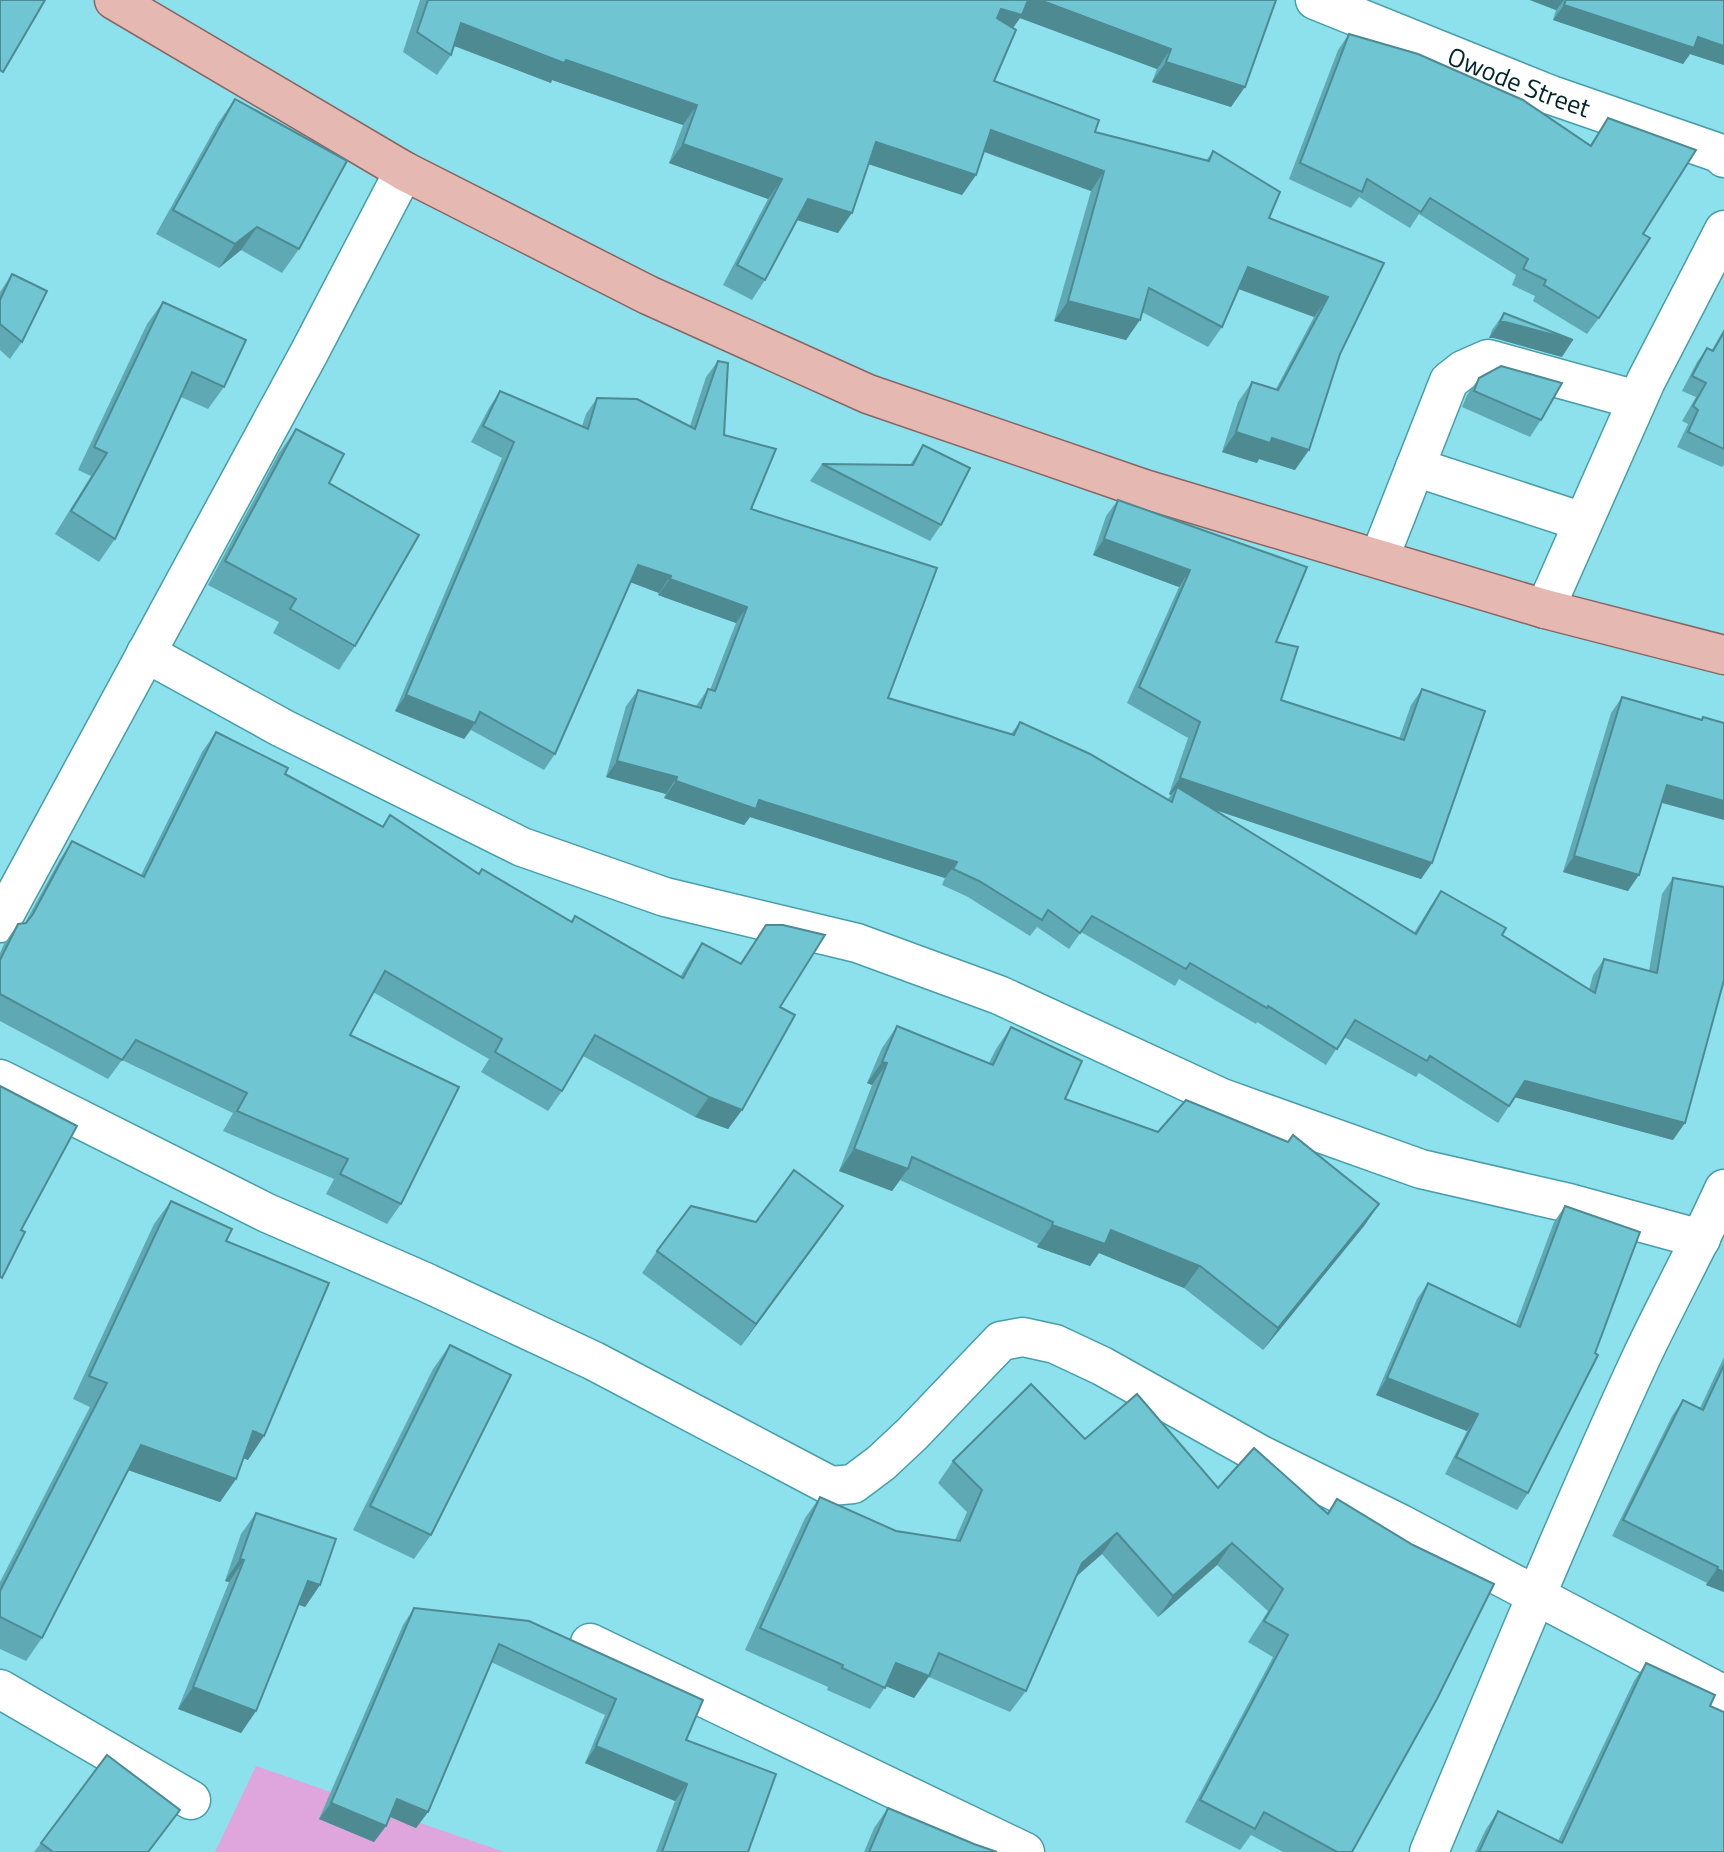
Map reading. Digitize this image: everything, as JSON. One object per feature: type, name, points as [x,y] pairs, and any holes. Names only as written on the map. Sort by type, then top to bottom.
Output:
[{"type":"main road","points":[[114,0],[404,171],[648,295],[868,394],[1144,489],[1545,609],[1724,655]]},
{"type":"street","name":"Owode Street","points":[[1315,0],[1551,95],[1719,153],[1724,158]]},
{"type":"street","points":[[0,923],[309,353],[404,171]]},
{"type":"street","points":[[1545,609],[1637,400],[1724,230]]},
{"type":"street","points":[[1379,559],[1449,381],[1463,370],[1488,359],[1637,400]]},
{"type":"street","points":[[1415,467],[1583,522]]},
{"type":"street","points":[[146,653],[282,729],[522,847],[665,897],[857,943],[999,995],[1222,1098],[1421,1169],[1569,1203],[1702,1240]]},
{"type":"street","points":[[0,1079],[267,1213],[425,1282],[594,1361],[831,1486],[853,1484],[881,1463],[1001,1341],[1023,1337],[1055,1344],[1102,1366],[1261,1455],[1401,1524],[1724,1695]]},
{"type":"street","points":[[1429,1852],[1536,1595],[1641,1358],[1702,1240],[1724,1189]]},
{"type":"street","points":[[590,1643],[1025,1852]]},
{"type":"street","points":[[0,1689],[191,1800]]},
{"type":"shaded area","points":[[256,1766],[504,1852],[215,1852]]},
{"type":"building","points":[[0,0],[45,0],[3,72],[0,70]]},
{"type":"building","points":[[428,0],[1028,0],[1022,15],[1001,9],[997,18],[1016,30],[994,81],[1099,120],[1095,132],[1209,161],[1213,151],[1280,192],[1269,218],[1384,263],[1340,354],[1309,450],[1272,438],[1270,443],[1236,432],[1252,382],[1278,390],[1328,297],[1248,267],[1222,327],[1149,288],[1140,320],[1068,301],[1104,171],[991,130],[976,175],[876,142],[852,213],[808,199],[765,280],[737,265],[782,179],[683,144],[697,105],[566,60],[564,63],[461,23],[451,55],[417,32]]},
{"type":"building","points":[[1040,0],[1276,0],[1245,87],[1166,62],[1171,49]]},
{"type":"building","points":[[1566,0],[1724,0],[1724,46],[1698,37],[1694,48],[1564,5]]},
{"type":"building","points":[[1349,34],[1418,54],[1523,100],[1591,146],[1608,118],[1696,150],[1643,234],[1650,238],[1599,318],[1544,285],[1546,280],[1523,269],[1528,259],[1430,198],[1421,212],[1367,179],[1362,192],[1300,163]]},
{"type":"building","points":[[235,99],[347,161],[299,249],[257,227],[235,244],[173,210]]},
{"type":"building","points":[[12,274],[47,291],[22,342],[0,324],[0,300]]},
{"type":"building","points":[[163,302],[246,340],[224,387],[192,372],[115,539],[71,511],[107,453],[94,447]]},
{"type":"building","points":[[1504,313],[1573,340],[1500,322]]},
{"type":"building","points":[[1724,332],[1724,449],[1688,432],[1698,410],[1693,406],[1706,383],[1692,376],[1707,348],[1713,351]]},
{"type":"building","points":[[718,361],[728,363],[724,435],[776,449],[751,509],[937,568],[888,698],[1014,735],[1020,722],[1090,754],[1172,802],[1177,787],[1416,934],[1441,891],[1506,928],[1502,935],[1595,993],[1604,959],[1657,973],[1673,878],[1724,887],[1724,980],[1685,1123],[1525,1081],[1509,1106],[1430,1056],[1427,1061],[1355,1020],[1337,1049],[1268,1006],[1267,1008],[1190,963],[1186,969],[1092,916],[1080,933],[1048,910],[1042,920],[979,881],[953,869],[957,862],[759,800],[756,809],[676,781],[677,777],[617,761],[638,690],[701,708],[708,689],[715,691],[747,607],[670,579],[671,576],[638,565],[555,754],[480,712],[475,723],[406,695],[514,442],[483,426],[500,391],[588,429],[597,398],[637,399],[695,429]]},
{"type":"building","points":[[1501,366],[1562,383],[1541,420],[1474,391],[1479,378]]},
{"type":"building","points":[[296,429],[344,454],[329,483],[419,535],[355,646],[290,609],[296,599],[225,561]]},
{"type":"building","points":[[923,445],[970,468],[941,525],[822,464],[913,465]]},
{"type":"building","points":[[1118,500],[1307,567],[1276,642],[1298,647],[1281,700],[1404,740],[1422,689],[1485,711],[1432,863],[1180,778],[1200,722],[1139,687],[1190,570],[1104,539]]},
{"type":"building","points":[[1622,697],[1702,720],[1703,717],[1724,723],[1724,801],[1667,785],[1639,875],[1574,856]]},
{"type":"building","points":[[216,732],[288,768],[285,774],[383,827],[390,815],[479,874],[482,869],[572,922],[575,916],[683,978],[702,943],[741,964],[766,925],[783,925],[825,935],[780,1007],[795,1015],[742,1110],[709,1097],[595,1035],[562,1091],[495,1052],[502,1039],[385,971],[350,1035],[459,1087],[401,1204],[340,1174],[348,1159],[237,1111],[247,1093],[136,1040],[122,1060],[0,994],[0,960],[18,924],[26,923],[33,914],[72,841],[144,877]]},
{"type":"building","points":[[897,1026],[993,1065],[1011,1027],[1082,1061],[1065,1099],[1158,1132],[1186,1100],[1288,1142],[1293,1135],[1379,1204],[1278,1328],[1200,1266],[1111,1230],[1105,1244],[1052,1225],[1053,1222],[912,1157],[908,1169],[854,1149],[887,1063],[882,1062]]},
{"type":"building","points":[[0,1086],[77,1126],[21,1230],[25,1232],[2,1278],[0,1277]]},
{"type":"building","points":[[794,1170],[843,1206],[756,1324],[657,1251],[691,1206],[756,1222]]},
{"type":"building","points":[[171,1201],[232,1229],[226,1241],[329,1283],[264,1436],[253,1431],[236,1479],[141,1445],[42,1638],[0,1617],[0,1591],[107,1383],[89,1376]]},
{"type":"building","points":[[1565,1206],[1640,1232],[1595,1353],[1598,1355],[1528,1493],[1456,1457],[1478,1414],[1387,1378],[1428,1283],[1520,1327]]},
{"type":"building","points":[[450,1345],[511,1375],[431,1535],[370,1506]]},
{"type":"building","points":[[1724,1365],[1724,1572],[1623,1520],[1683,1400],[1703,1410]]},
{"type":"building","points":[[1031,1384],[1085,1439],[1137,1394],[1218,1488],[1254,1448],[1328,1514],[1337,1499],[1413,1545],[1494,1584],[1437,1699],[1352,1852],[1337,1852],[1264,1812],[1255,1829],[1200,1800],[1288,1635],[1264,1621],[1283,1589],[1232,1543],[1173,1596],[1117,1533],[1082,1563],[1026,1691],[939,1653],[929,1676],[896,1663],[885,1688],[842,1668],[843,1665],[760,1628],[820,1497],[896,1531],[960,1541],[982,1490],[953,1461]]},
{"type":"building","points":[[256,1513],[336,1539],[320,1585],[308,1581],[256,1711],[193,1687],[244,1560],[240,1559]]},
{"type":"building","points":[[414,1608],[529,1621],[703,1700],[686,1740],[776,1774],[748,1852],[662,1852],[687,1784],[596,1746],[616,1699],[499,1644],[428,1812],[397,1799],[386,1826],[331,1803]]},
{"type":"building","points":[[1646,1663],[1715,1695],[1710,1706],[1724,1712],[1724,1852],[1479,1852],[1498,1811],[1562,1843]]},
{"type":"building","points":[[107,1755],[180,1810],[148,1852],[53,1852],[41,1843]]},
{"type":"building","points":[[888,1808],[974,1844],[997,1852],[869,1852]]}]
